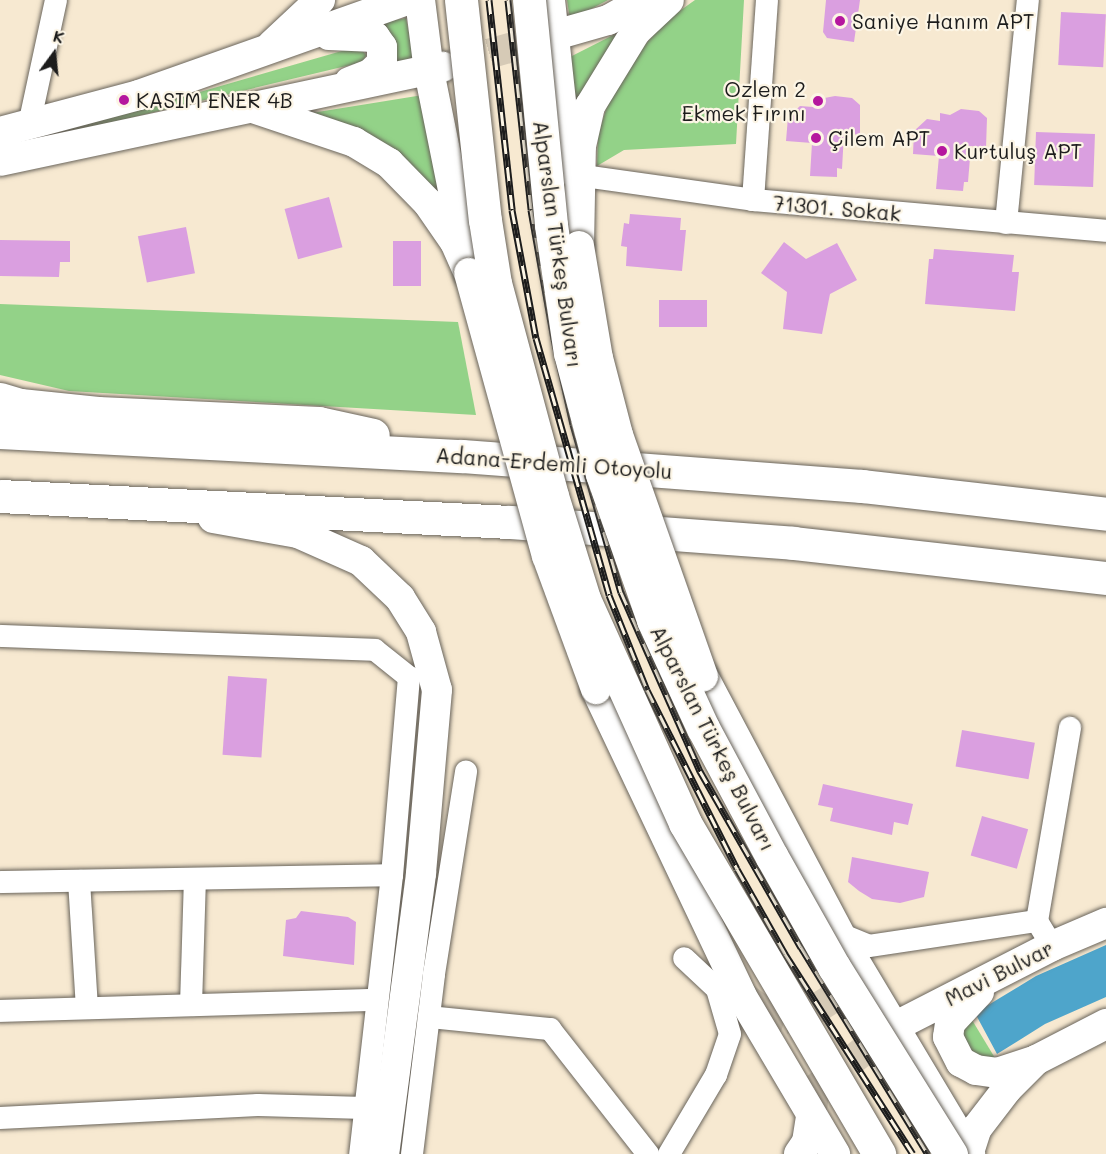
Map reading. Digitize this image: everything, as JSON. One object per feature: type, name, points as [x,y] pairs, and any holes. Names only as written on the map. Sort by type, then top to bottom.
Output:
[{"type":"highway","points":[[461,0],[475,140],[495,283],[552,496],[584,599],[685,823],[879,1154]]},
{"type":"highway","name":"Alparslan Türkeş Bulvarı","points":[[529,0],[551,225],[570,353],[602,474],[649,609],[685,692],[772,857],[834,967],[963,1153]]},
{"type":"highway","points":[[0,399],[20,405],[98,413],[319,423],[462,456]]},
{"type":"highway","name":"Adana-Erdemli Otoyolu","points":[[0,432],[462,456],[862,486],[1106,514]]},
{"type":"highway","points":[[0,496],[100,499],[510,522],[793,543],[1106,578]]},
{"type":"main road","points":[[268,49],[320,0]]},
{"type":"main road","points":[[0,132],[131,97],[316,34],[407,0]]},
{"type":"main road","points":[[420,0],[436,69],[442,122],[469,273],[547,556],[596,689],[741,994],[835,1154]]},
{"type":"main road","name":"Alparslan Türkeş Bulvarı","points":[[550,0],[547,37],[576,175],[579,246],[598,358],[618,435],[703,676],[840,934],[963,1153]]},
{"type":"main road","points":[[547,37],[608,20],[644,0]]},
{"type":"main road","points":[[576,175],[590,106],[636,31],[669,0]]},
{"type":"main road","points":[[312,96],[370,74],[382,63],[382,47],[375,37],[316,34]]},
{"type":"main road","points":[[0,161],[436,69]]},
{"type":"main road","points":[[250,107],[354,142],[389,164],[428,203],[454,242],[469,273]]},
{"type":"main road","points":[[100,499],[298,533],[361,561],[400,598],[421,633],[437,690],[421,874],[384,1154]]},
{"type":"main road","name":"Mavi Bulvar","points":[[894,1027],[905,1018],[992,980],[1045,933],[1106,923]]},
{"type":"main road","points":[[992,980],[951,1021],[948,1038],[952,1050],[961,1062],[976,1070],[997,1073],[1036,1060],[1106,1024]]},
{"type":"main road","points":[[963,1153],[977,1128],[1007,1089],[1036,1060]]},
{"type":"main road","points":[[799,1154],[807,1142],[811,1116]]},
{"type":"street","points":[[29,125],[56,0]]},
{"type":"street","points":[[753,200],[767,0]]},
{"type":"street","points":[[1006,223],[1028,0]]},
{"type":"street","name":"71301. Sokak","points":[[576,175],[753,200],[1106,231]]},
{"type":"street","points":[[0,636],[375,650],[409,677],[392,875],[375,1000],[360,1154]]},
{"type":"street","points":[[840,934],[869,946],[1045,933],[1070,728]]},
{"type":"street","points":[[412,1154],[429,1017],[466,772]]},
{"type":"street","points":[[0,882],[392,875]]},
{"type":"street","points":[[191,1005],[195,879]]},
{"type":"street","points":[[79,881],[87,1008]]},
{"type":"street","points":[[669,1154],[716,1075],[730,1034],[717,989],[684,958]]},
{"type":"street","points":[[0,1011],[375,1000]]},
{"type":"street","points":[[429,1017],[550,1029],[648,1154]]},
{"type":"street","points":[[0,1118],[258,1105],[365,1108]]},
{"type":"green space","points":[[567,0],[608,0],[570,20]]},
{"type":"green space","points":[[695,0],[744,0],[736,144],[624,150],[597,166],[598,135],[609,100],[636,55],[667,20]]},
{"type":"green space","points":[[406,18],[416,68],[382,75],[373,24]]},
{"type":"green space","points":[[633,25],[575,144],[566,59]]},
{"type":"green space","points":[[359,46],[366,55],[363,62],[0,149],[0,141],[134,111]]},
{"type":"green space","points":[[423,95],[441,205],[299,115]]},
{"type":"green space","points":[[0,304],[458,322],[476,415],[69,391],[0,375]]},
{"type":"green space","points":[[969,1015],[998,1063],[980,1062],[960,1037]]},
{"type":"water","points":[[1106,945],[1106,997],[1045,1024],[997,1054],[975,1013],[1036,976]]},
{"type":"building","name":"Saniye Hanım APT","points":[[826,0],[860,0],[854,42],[827,38],[823,32]]},
{"type":"building","points":[[1061,12],[1106,14],[1103,67],[1058,65]]},
{"type":"building","name":"Çilem APT","points":[[835,96],[852,98],[860,105],[860,135],[844,133],[842,169],[837,168],[837,177],[810,176],[812,143],[786,141],[788,117],[800,106],[813,107],[814,100]]},
{"type":"building","name":"Kurtuluş APT","points":[[961,109],[979,111],[987,118],[986,148],[971,146],[968,182],[964,182],[963,191],[936,189],[939,156],[913,154],[914,131],[927,119],[940,121],[940,113],[950,115]]},
{"type":"building","points":[[1036,132],[1095,134],[1093,187],[1034,185]]},
{"type":"building","points":[[329,197],[342,247],[298,259],[285,209]]},
{"type":"building","points":[[630,214],[681,218],[680,230],[686,230],[682,271],[626,266],[627,247],[621,246],[624,223],[629,224]]},
{"type":"building","points":[[186,227],[195,273],[147,282],[138,236]]},
{"type":"building","points":[[0,240],[70,241],[70,262],[60,262],[59,277],[0,276]]},
{"type":"building","points":[[393,241],[421,241],[421,286],[393,286]]},
{"type":"building","points":[[784,242],[806,259],[837,243],[857,280],[830,294],[822,334],[783,329],[787,292],[761,273]]},
{"type":"building","points":[[934,249],[1014,255],[1012,272],[1019,272],[1015,311],[925,304],[929,259],[933,259]]},
{"type":"building","points":[[659,300],[707,300],[707,327],[659,327]]},
{"type":"building","points":[[228,676],[267,679],[261,758],[222,755]]},
{"type":"building","points":[[962,730],[1035,743],[1028,779],[956,766]]},
{"type":"building","points":[[823,784],[913,804],[908,825],[894,822],[892,835],[830,821],[833,808],[818,805]]},
{"type":"building","points":[[982,816],[1028,829],[1017,869],[971,855]]},
{"type":"building","points":[[852,857],[929,872],[924,897],[900,903],[872,899],[848,882]]},
{"type":"building","points":[[301,911],[348,917],[356,922],[354,965],[283,956],[286,920],[296,918]]},
{"type":"tunnel","points":[[446,66],[541,39]]},
{"type":"tunnel","points":[[741,995],[766,1013],[785,1019],[805,1016],[837,995],[847,979],[848,961]]},
{"type":"tunnel","points":[[811,1116],[815,1089],[894,1027]]},
{"type":"railway","points":[[489,0],[512,210],[536,338],[609,595],[647,690],[737,869],[785,954],[913,1154]]},
{"type":"railway","points":[[508,0],[531,210],[554,339],[573,424],[621,592],[700,771],[801,947],[928,1154]]},
{"type":"place","name":"Saniye Hanım APT","points":[[840,21]]},
{"type":"place","name":"KASIM ENER 4B","points":[[124,100]]},
{"type":"place","name":"Ozlem 2 Ekmek Fırını","points":[[818,101]]},
{"type":"place","name":"Çilem APT","points":[[816,138]]},
{"type":"place","name":"Kurtuluş APT","points":[[942,151]]}]
